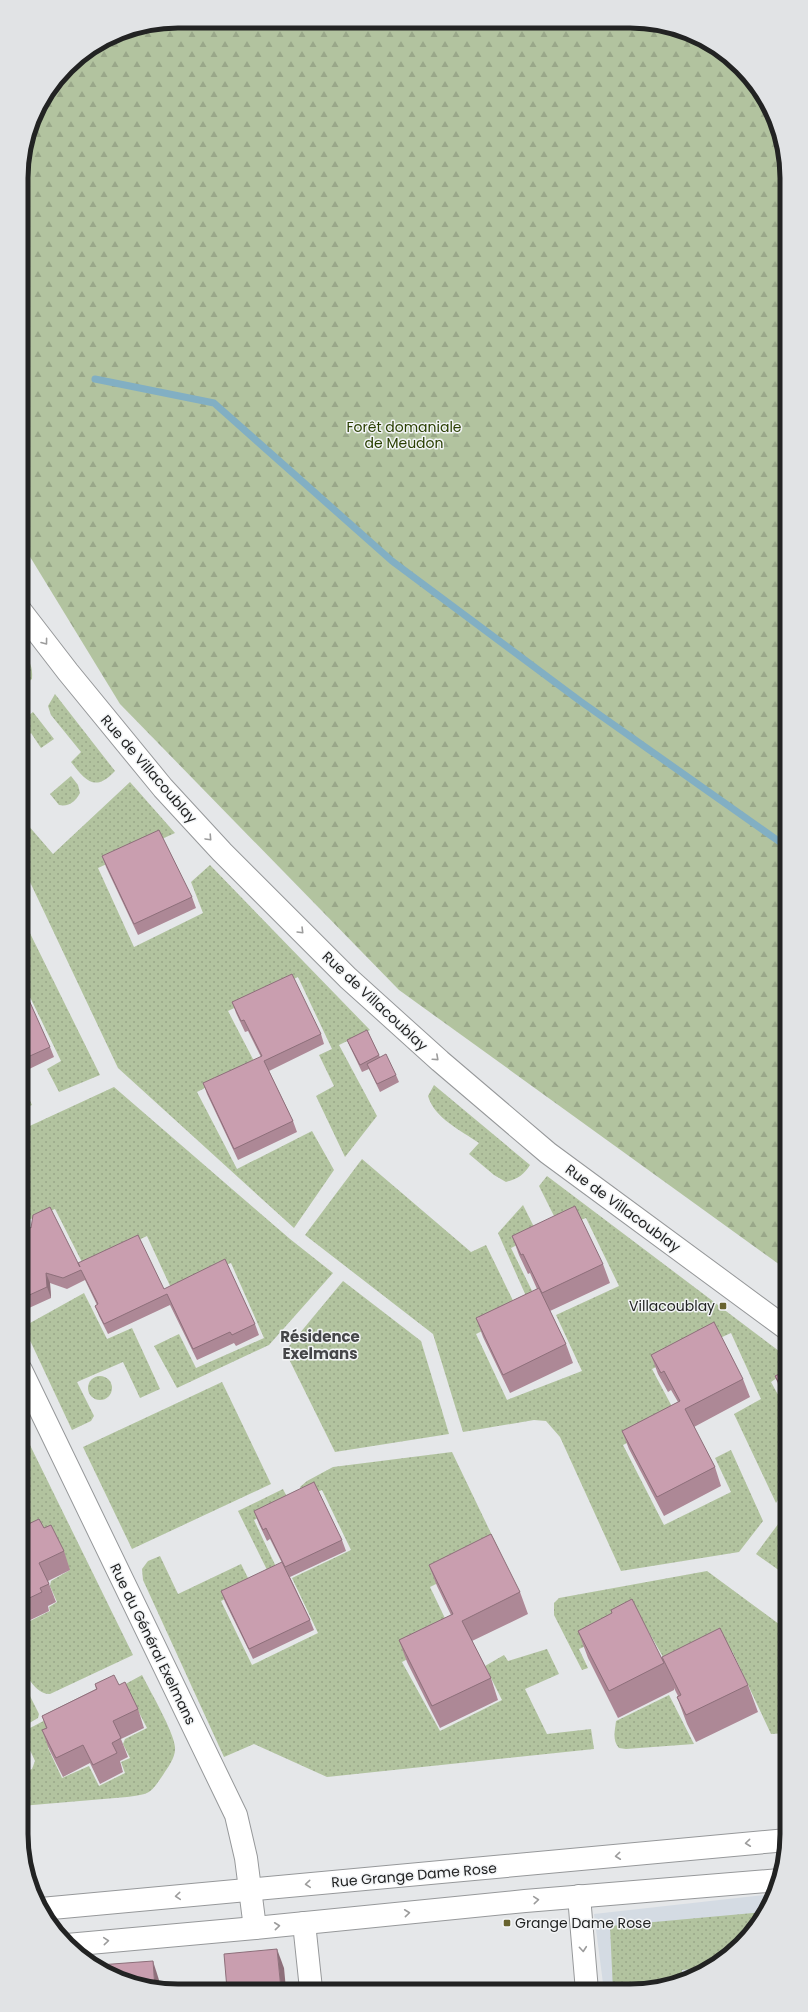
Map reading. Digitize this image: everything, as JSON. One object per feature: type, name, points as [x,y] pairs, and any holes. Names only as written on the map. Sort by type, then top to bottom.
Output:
[{"type":"street","name":"Rue de Villacoublay","points":[[28,620],[68,672],[163,788],[222,852],[348,978],[440,1062],[548,1153],[780,1324]]},
{"type":"street","name":"Rue du Général Exelmans","points":[[28,1384],[236,1815],[246,1858],[255,1928]]},
{"type":"street","name":"Rue Grange Dame Rose","points":[[48,1909],[251,1889],[464,1871],[780,1841]]},
{"type":"street","points":[[80,1948],[255,1928],[579,1896],[772,1881]]},
{"type":"street","points":[[579,1896],[586,1984]]},
{"type":"street","points":[[304,1923],[311,1984]]},
{"type":"shaded area","points":[[767,1895],[755,1917],[743,1933],[729,1947],[713,1959],[687,1973],[669,1979],[649,1983],[603,1984],[594,1914]]},
{"type":"green space","name":"Forêt domaniale de Meudon","points":[[169,28],[639,28],[669,33],[687,39],[705,48],[729,65],[743,79],[755,95],[769,121],[775,139],[780,169],[780,1265],[399,990],[120,704],[28,553],[28,169],[33,139],[39,121],[48,103],[65,79],[79,65],[95,53],[121,39],[139,33]]},
{"type":"green space","points":[[28,660],[32,670],[32,679],[28,682]]},
{"type":"green space","points":[[55,694],[115,771],[108,778],[96,783],[91,782],[81,774],[71,762],[81,752],[51,715],[48,706]]},
{"type":"green space","points":[[33,712],[54,739],[41,748],[31,733],[28,735],[28,716]]},
{"type":"green space","points":[[71,776],[78,785],[80,793],[71,803],[59,805],[50,794]]},
{"type":"green space","points":[[130,782],[175,833],[98,868],[134,947],[203,913],[191,882],[210,865],[370,1030],[339,1045],[377,1116],[345,1157],[316,1096],[334,1086],[319,1055],[332,1049],[298,977],[228,1011],[255,1063],[197,1092],[237,1169],[312,1131],[334,1170],[294,1228],[118,1068],[28,878],[28,825],[53,854]]},
{"type":"green space","points":[[28,929],[100,1075],[59,1092],[47,1069],[61,1061],[29,995]]},
{"type":"green space","points":[[434,1085],[530,1165],[523,1174],[506,1182],[494,1175],[469,1154],[479,1143],[449,1123],[436,1111],[428,1096]]},
{"type":"green space","points":[[114,1087],[290,1239],[333,1273],[269,1345],[177,1388],[154,1346],[179,1334],[196,1368],[264,1338],[231,1263],[171,1288],[147,1236],[84,1266],[55,1209],[28,1220],[28,1127]]},
{"type":"green space","points":[[28,1097],[32,1105],[28,1107]]},
{"type":"green space","points":[[362,1159],[471,1252],[486,1245],[519,1313],[476,1334],[507,1400],[582,1371],[556,1315],[619,1286],[586,1218],[560,1228],[539,1186],[547,1176],[780,1352],[780,1376],[771,1382],[780,1398],[780,1497],[776,1503],[734,1414],[761,1399],[731,1333],[652,1369],[678,1418],[623,1445],[664,1525],[731,1492],[715,1458],[731,1450],[763,1521],[739,1552],[621,1571],[560,1437],[546,1421],[534,1420],[463,1432],[433,1334],[305,1235]]},
{"type":"green space","points":[[523,1205],[538,1235],[511,1248],[537,1301],[530,1305],[498,1233]]},
{"type":"green space","points":[[343,1281],[421,1341],[449,1434],[335,1452],[285,1351]]},
{"type":"green space","points":[[84,1293],[107,1339],[132,1328],[160,1389],[140,1398],[123,1362],[77,1382],[94,1416],[91,1421],[72,1430],[28,1336],[30,1323]]},
{"type":"green space","points":[[100,1376],[105,1377],[111,1383],[111,1393],[105,1399],[100,1400],[95,1399],[89,1393],[88,1388],[89,1383],[95,1377]]},
{"type":"green space","points":[[222,1382],[271,1484],[132,1549],[83,1447]]},
{"type":"green space","points":[[28,1441],[133,1655],[50,1694],[40,1691],[28,1677],[28,1622],[50,1611],[49,1607],[57,1602],[50,1586],[51,1581],[70,1570],[28,1559]]},
{"type":"green space","points":[[452,1452],[500,1552],[430,1587],[453,1635],[402,1662],[440,1731],[502,1700],[485,1666],[504,1655],[508,1661],[547,1649],[559,1674],[525,1689],[547,1734],[591,1729],[594,1749],[327,1777],[254,1744],[224,1757],[143,1580],[142,1569],[148,1561],[160,1556],[178,1594],[241,1564],[252,1586],[221,1601],[252,1665],[318,1633],[292,1578],[351,1550],[322,1490],[303,1498],[300,1487],[307,1481],[333,1467]]},
{"type":"green space","points":[[283,1489],[290,1503],[254,1520],[278,1571],[270,1576],[238,1511]]},
{"type":"green space","points":[[780,1521],[780,1571],[756,1554]]},
{"type":"green space","points":[[707,1571],[780,1625],[780,1733],[771,1734],[732,1651],[674,1676],[643,1622],[579,1649],[588,1668],[582,1670],[554,1615],[554,1603],[559,1598]]},
{"type":"green space","points":[[142,1675],[171,1732],[174,1740],[175,1751],[171,1762],[159,1781],[152,1790],[140,1795],[28,1805],[28,1770],[32,1769],[35,1761],[29,1748],[30,1728],[57,1714],[52,1745],[48,1748],[62,1778],[89,1766],[99,1786],[125,1773],[121,1762],[130,1758],[123,1744],[125,1739],[147,1728],[132,1699],[120,1687]]},
{"type":"green space","points":[[28,1692],[39,1714],[38,1718],[28,1724]]},
{"type":"green space","points":[[669,1695],[694,1744],[626,1749],[619,1748],[615,1742],[616,1721]]},
{"type":"green space","points":[[758,1913],[743,1933],[729,1947],[713,1959],[694,1969],[682,1970],[682,1975],[651,1983],[613,1984],[610,1926]]},
{"type":"building","points":[[159,830],[192,897],[134,924],[102,856]]},
{"type":"building","points":[[292,974],[321,1034],[264,1061],[293,1121],[234,1149],[203,1083],[262,1056],[244,1020],[241,1021],[232,1002]]},
{"type":"building","points":[[28,998],[50,1047],[28,1057]]},
{"type":"building","points":[[367,1030],[379,1055],[360,1065],[347,1040]]},
{"type":"building","points":[[386,1054],[396,1075],[377,1084],[367,1064]]},
{"type":"building","points":[[575,1206],[603,1264],[542,1293],[523,1254],[521,1255],[512,1236]]},
{"type":"building","points":[[50,1207],[78,1263],[138,1235],[164,1289],[225,1259],[255,1324],[232,1335],[230,1332],[193,1349],[167,1294],[104,1324],[95,1306],[98,1304],[81,1270],[63,1278],[46,1273],[47,1287],[28,1296],[28,1227],[31,1228],[33,1215]]},
{"type":"building","points":[[539,1288],[566,1344],[503,1375],[476,1318]]},
{"type":"building","points":[[714,1322],[743,1379],[685,1409],[715,1467],[657,1497],[622,1431],[680,1401],[664,1371],[661,1373],[651,1355]]},
{"type":"building","points":[[780,1374],[780,1385],[775,1376]]},
{"type":"building","points":[[314,1482],[342,1540],[285,1567],[266,1528],[263,1530],[254,1511]]},
{"type":"building","points":[[39,1519],[44,1528],[51,1525],[64,1551],[39,1563],[49,1584],[40,1588],[42,1592],[28,1599],[28,1524]]},
{"type":"building","points":[[491,1534],[520,1592],[462,1621],[491,1678],[432,1706],[399,1640],[453,1614],[429,1565]]},
{"type":"building","points":[[282,1562],[310,1620],[249,1649],[221,1591]]},
{"type":"building","points":[[632,1599],[664,1663],[609,1691],[578,1631],[612,1613],[611,1610]]},
{"type":"building","points":[[720,1628],[748,1685],[686,1715],[677,1697],[681,1695],[662,1657]]},
{"type":"building","points":[[114,1675],[119,1685],[125,1682],[138,1709],[113,1721],[121,1738],[112,1743],[117,1753],[93,1765],[83,1745],[56,1758],[42,1730],[47,1728],[42,1716],[97,1689],[95,1684]]},
{"type":"building","points":[[277,1949],[280,1984],[227,1984],[224,1954]]},
{"type":"building","points":[[153,1961],[155,1982],[121,1973],[104,1965]]},
{"type":"waterway","points":[[95,379],[214,403],[392,561],[580,701],[780,842]]},
{"type":"place","name":"Villacoublay","points":[[723,1306]]},
{"type":"place","name":"Grange Dame Rose","points":[[507,1923]]},
{"type":"district","name":"Résidence Exelmans","points":[[320,1346]]}]
